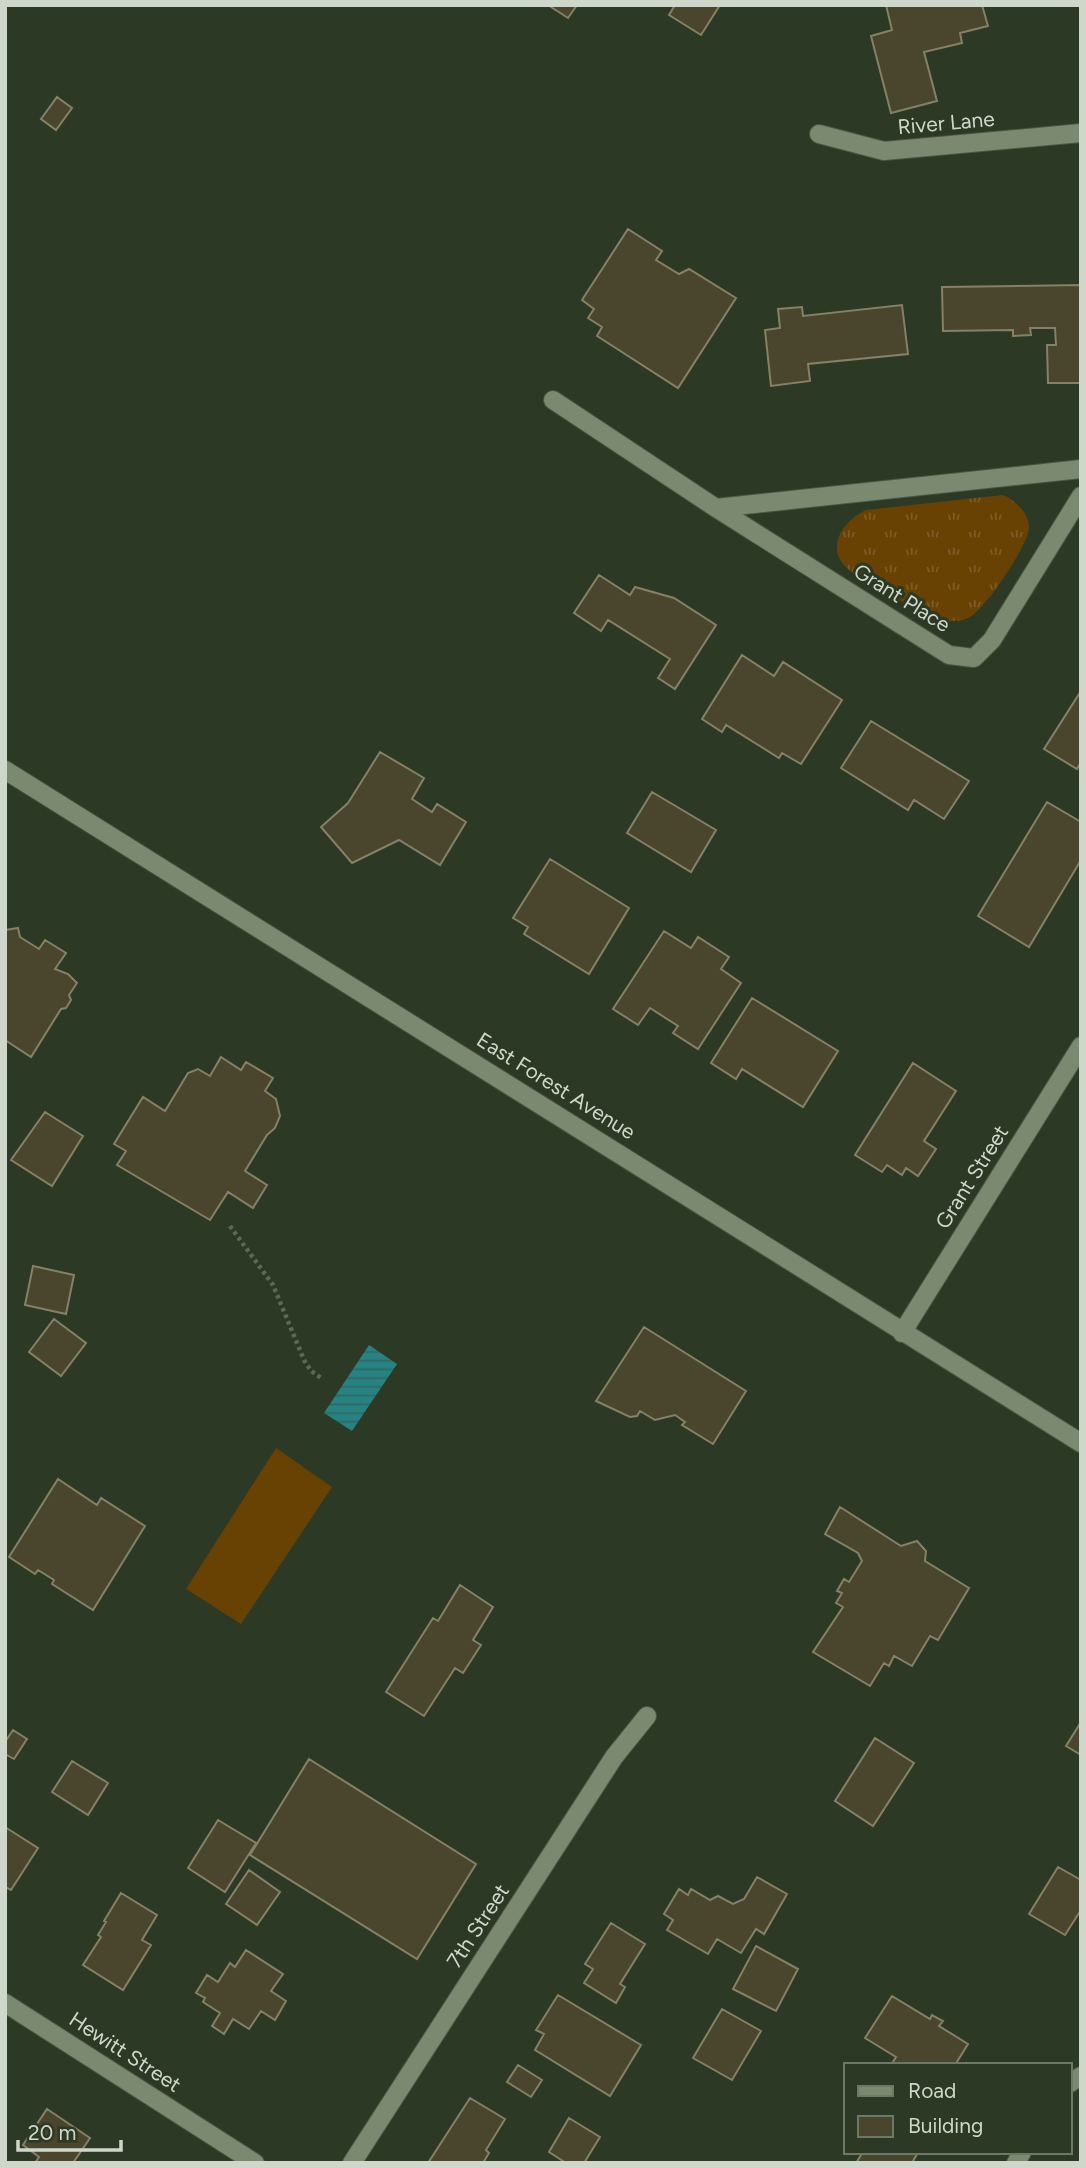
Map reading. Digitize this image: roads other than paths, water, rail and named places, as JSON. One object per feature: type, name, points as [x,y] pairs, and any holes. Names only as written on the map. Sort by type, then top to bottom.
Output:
[{"type":"street","name":"River Lane","points":[[819,134],[884,151],[1081,132]]},
{"type":"street","name":"Grant Place","points":[[553,400],[716,508],[949,655],[974,658],[992,640],[1081,496]]},
{"type":"street","points":[[716,508],[1081,469]]},
{"type":"street","name":"East Forest Avenue","points":[[5,770],[1081,1443]]},
{"type":"street","name":"Grant Street","points":[[902,1333],[1081,1046]]},
{"type":"street","name":"7th Street","points":[[352,2163],[614,1757],[647,1716]]},
{"type":"street","name":"Hewitt Street","points":[[5,2003],[256,2163]]},
{"type":"water","points":[[369,1345],[397,1364],[352,1431],[324,1413]]}]
